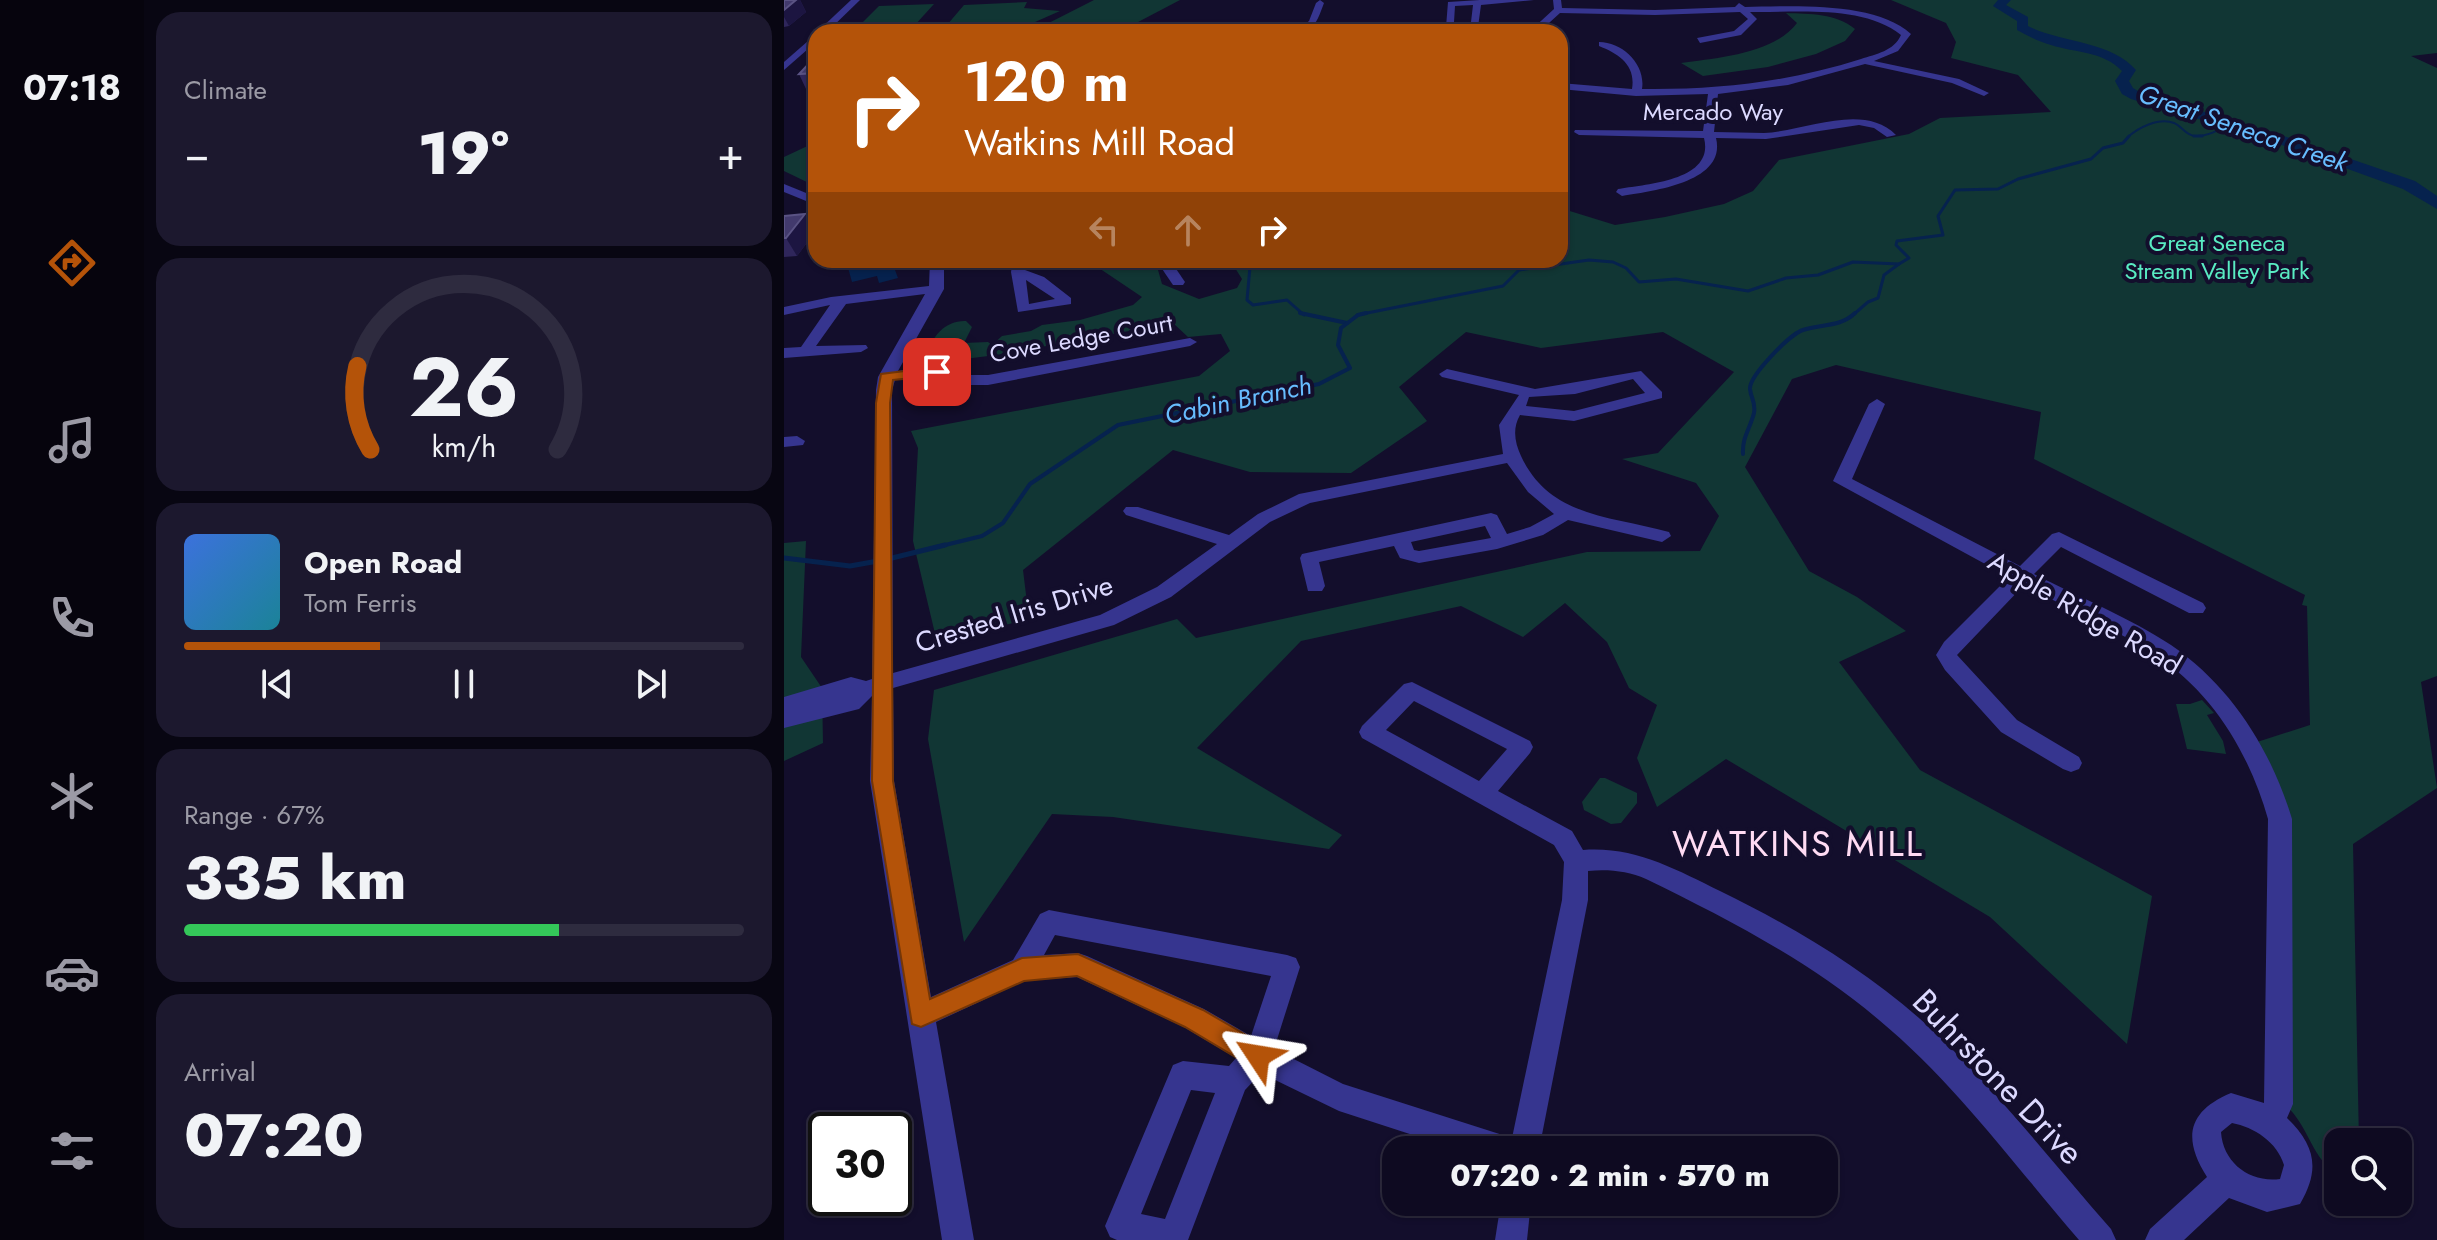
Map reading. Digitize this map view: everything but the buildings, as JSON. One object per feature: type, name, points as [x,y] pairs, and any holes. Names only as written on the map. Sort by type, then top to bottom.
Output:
[{"type":"street","points":[[830,24],[856,0]]},
{"type":"street","points":[[1501,3],[1512,0]]},
{"type":"street","points":[[1449,24],[1451,4],[1530,0]]},
{"type":"street","points":[[1541,24],[1558,5],[1669,12],[1792,0],[1836,3],[1883,14],[1904,29],[1906,34],[1901,45],[1864,61],[1803,80],[1713,93],[1636,93],[1568,87]]},
{"type":"street","points":[[1310,24],[1320,3]]},
{"type":"street","points":[[1475,24],[1477,3]]},
{"type":"street","points":[[1700,40],[1731,35],[1749,27],[1753,19],[1739,6]]},
{"type":"street","points":[[784,67],[808,44]]},
{"type":"street","points":[[1602,44],[1623,54],[1634,64],[1639,78],[1636,93]]},
{"type":"street","points":[[1864,61],[1891,69],[1948,78],[1984,93]]},
{"type":"street","points":[[1622,192],[1670,184],[1694,173],[1708,160],[1712,149],[1709,135],[1716,106],[1713,93]]},
{"type":"street","name":"Mercado Way","points":[[1579,132],[1780,135],[1859,122],[1877,125],[1891,135]]},
{"type":"street","points":[[784,188],[808,198]]},
{"type":"street","points":[[939,268],[937,289],[895,356],[886,377],[881,583],[873,686],[885,811],[958,1240]]},
{"type":"street","points":[[1168,268],[1178,282]]},
{"type":"street","points":[[819,292],[937,289]]},
{"type":"street","points":[[784,311],[841,293]]},
{"type":"street","points":[[805,352],[841,293]]},
{"type":"street","name":"Cove Ledge Court","points":[[886,377],[927,371],[965,380],[988,380],[1190,342]]},
{"type":"street","points":[[784,353],[861,348]]},
{"type":"street","points":[[1447,374],[1527,392],[1551,394],[1636,374],[1656,395],[1574,416],[1516,410]]},
{"type":"street","points":[[1527,392],[1507,424],[1512,457],[1522,475],[1551,504],[1566,513],[1662,536]]},
{"type":"street","name":"Apple Ridge Road","points":[[1877,404],[1842,481],[2163,650],[2196,677],[2237,723],[2268,778],[2280,819],[2278,1104],[2270,1122]]},
{"type":"street","name":"Crested Iris Drive","points":[[873,686],[1107,620],[1164,592],[1264,518],[1305,498],[1512,457]]},
{"type":"street","points":[[1132,511],[1231,542]]},
{"type":"street","points":[[1315,586],[1309,558],[1400,538],[1407,554],[1419,557],[1544,529],[1566,513]]},
{"type":"street","points":[[2071,763],[2009,726],[1985,704],[1946,655],[2059,538],[2196,608]]},
{"type":"street","points":[[784,705],[851,685],[873,686]]},
{"type":"street","points":[[784,720],[851,703],[873,686]]},
{"type":"street","points":[[1483,793],[1522,747],[1412,690],[1370,732],[1563,838],[1576,861],[1575,900],[1527,1136]]},
{"type":"street","name":"Buhrstone Drive","points":[[1576,861],[1603,858],[1639,864],[1762,925],[1828,966],[1901,1022],[1943,1061],[2100,1240]]},
{"type":"street","points":[[1022,969],[1049,922],[1287,967],[1258,1056],[1234,1081],[1174,1236],[1121,1226],[1183,1075],[1234,1081]]},
{"type":"street","points":[[921,1015],[1022,969],[1078,965],[1194,1018],[1258,1056],[1352,1101],[1461,1136]]},
{"type":"street","points":[[2231,1108],[2252,1112],[2270,1122],[2286,1137],[2297,1160],[2295,1187],[2275,1198],[2245,1192],[2227,1179],[2210,1156],[2206,1143],[2208,1123],[2216,1114],[2231,1108]]},
{"type":"street","points":[[2161,1240],[2227,1179]]},
{"type":"street","points":[[1511,1240],[1514,1216]]},
{"type":"green space","points":[[1094,0],[1180,0],[1134,24],[1047,24]]},
{"type":"green space","name":"Great Seneca Stream Valley Park","points":[[1891,0],[2437,0],[2437,53],[2411,56],[2437,68],[2437,676],[2421,682],[2437,788],[2353,844],[2359,1128],[2324,1128],[2324,1163],[2286,1106],[2287,820],[2254,743],[2310,725],[2307,606],[2302,605],[2305,595],[2034,459],[2041,412],[1836,365],[1792,379],[1745,467],[1809,571],[1857,597],[1906,631],[1839,662],[1920,770],[2152,896],[2127,1044],[1990,917],[1726,759],[1657,807],[1637,758],[1657,705],[1629,688],[1607,642],[1565,603],[1523,637],[1461,606],[1301,641],[1197,748],[1342,835],[1329,849],[1113,817],[1052,814],[964,942],[928,739],[934,690],[1177,619],[1196,638],[1587,552],[1700,551],[1719,516],[1696,483],[1622,459],[1658,453],[1734,372],[1663,332],[1541,348],[1466,332],[1399,387],[1427,421],[1351,473],[1250,472],[1173,450],[1023,570],[1029,619],[937,642],[913,541],[918,448],[911,431],[1199,376],[1230,351],[1221,334],[1188,337],[1173,323],[949,361],[929,357],[932,342],[940,331],[952,323],[966,321],[972,327],[964,343],[988,342],[992,345],[1002,336],[1031,331],[1042,325],[1080,320],[1133,305],[1142,297],[1099,268],[1156,268],[1162,284],[1199,299],[1237,288],[1242,279],[1235,268],[1568,268],[1568,210],[1615,225],[1665,217],[1724,204],[1753,191],[1779,160],[1909,134],[1940,118],[2051,112],[2018,75],[1951,58],[1956,42],[1946,23]]},
{"type":"green space","points":[[1027,2],[1024,8],[1060,11],[1031,24],[948,24],[964,5]]},
{"type":"green space","points":[[934,4],[916,24],[861,24],[879,6]]},
{"type":"green space","points":[[1786,13],[1831,17],[1855,29],[1845,41],[1816,54],[1768,67],[1703,76],[1681,63],[1744,53],[1774,42],[1797,23]]},
{"type":"green space","points":[[808,146],[808,183],[784,171],[784,157]]},
{"type":"green space","points":[[806,541],[801,657],[822,688],[823,743],[784,761],[784,543]]},
{"type":"green space","points":[[2202,700],[2214,713],[2207,715],[2223,741],[2226,754],[2187,749],[2176,704]]},
{"type":"green space","points":[[1600,778],[1637,793],[1637,803],[1621,823],[1611,824],[1584,810],[1582,802]]},
{"type":"water","points":[[848,268],[894,268],[898,278],[879,283],[877,276],[852,282]]},
{"type":"waterway","name":"Great Seneca Creek","points":[[2005,0],[1999,6],[2024,20],[2021,27],[2052,41],[2096,51],[2122,63],[2129,70],[2122,81],[2127,91],[2136,96],[2270,136],[2409,185],[2437,204]]},
{"type":"waterway","name":"Cabin Branch","points":[[2128,137],[2142,127],[2162,121],[2174,123],[2195,136]]},
{"type":"waterway","name":"Cabin Branch","points":[[2200,136],[2231,124]]},
{"type":"waterway","name":"Cabin Branch","points":[[2195,136],[2200,136]]},
{"type":"waterway","name":"Cabin Branch","points":[[1899,264],[1909,258],[1896,245],[1897,241],[1943,235],[1938,216],[1955,190],[1998,189],[2018,179],[2091,159],[2103,148],[2123,143],[2128,137]]},
{"type":"waterway","name":"Cabin Branch","points":[[1568,263],[1589,260],[1613,262],[1626,268],[1639,282],[1676,279],[1748,291],[1786,278],[1818,275],[1853,262],[1899,264]]},
{"type":"waterway","points":[[1853,315],[1878,298],[1884,275],[1899,264]]},
{"type":"waterway","points":[[1250,268],[1247,300],[1253,305],[1287,300],[1302,313]]},
{"type":"waterway","name":"Cabin Branch","points":[[1362,314],[1503,286],[1519,270],[1533,268]]},
{"type":"waterway","points":[[1302,313],[1347,323]]},
{"type":"waterway","name":"Cabin Branch","points":[[1362,314],[1366,313]]},
{"type":"waterway","points":[[1743,454],[1754,409],[1751,383],[1763,366],[1797,333],[1837,323],[1855,313]]},
{"type":"waterway","name":"Cabin Branch","points":[[937,547],[982,536],[1003,523],[1030,484],[1118,425],[1319,384],[1350,368],[1338,345],[1341,328],[1362,314]]},
{"type":"waterway","name":"Cabin Branch","points":[[1357,315],[1362,314]]},
{"type":"waterway","name":"Cabin Branch","points":[[888,559],[945,545]]},
{"type":"waterway","name":"Cabin Branch","points":[[784,558],[850,566],[878,561]]},
{"type":"district","name":"WATKINS MILL","points":[[1798,843]]},
{"type":"route","points":[[937,372],[886,377],[883,403],[882,781],[905,935],[921,1015],[1022,969],[1078,965],[1194,1018],[1258,1056]]}]
